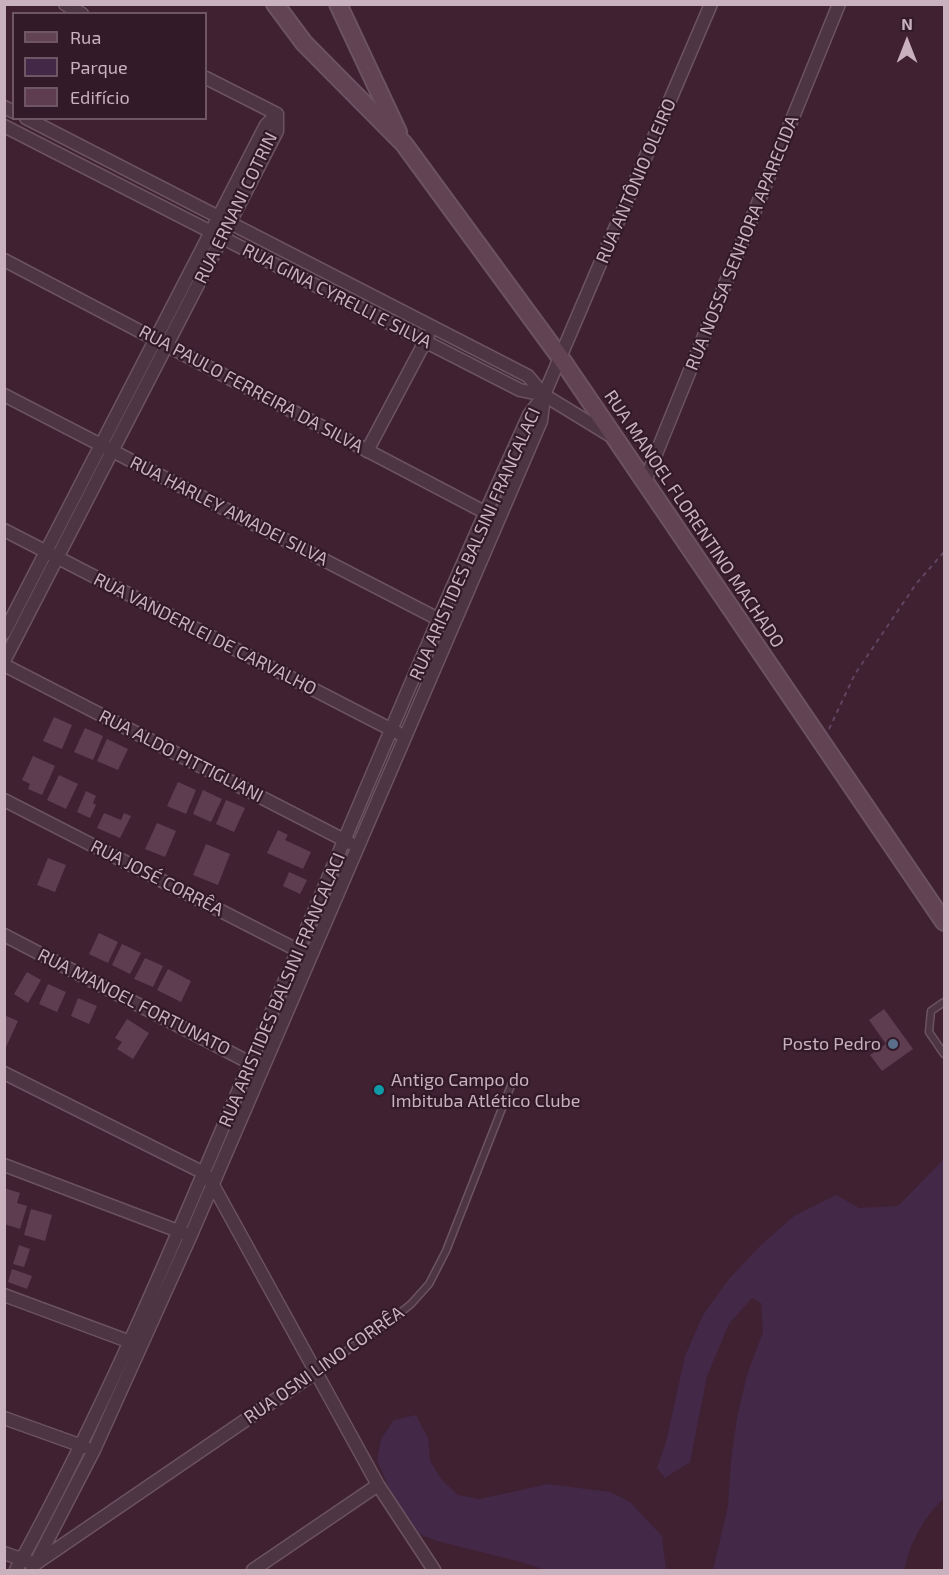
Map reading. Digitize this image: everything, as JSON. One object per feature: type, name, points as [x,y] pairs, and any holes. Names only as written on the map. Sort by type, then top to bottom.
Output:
[{"type":"main road","name":"RUA MANOEL FLORENTINO MACHADO","points":[[274,4],[304,43],[404,144],[560,357],[945,922]]},
{"type":"main road","name":"RUA MANOEL FLORENTINO MACHADO","points":[[338,4],[404,144]]},
{"type":"street","points":[[65,4],[79,12]]},
{"type":"street","name":"RUA ANTÔNIO OLEIRO","points":[[544,395],[711,4]]},
{"type":"street","name":"RUA NOSSA SENHORA APARECIDA","points":[[645,481],[839,4]]},
{"type":"street","name":"RUA ERNANI COTRIN","points":[[4,663],[52,555],[161,342],[224,220],[277,130],[277,114],[207,79]]},
{"type":"street","name":"RUA GINA CYRELLI E SILVA","points":[[30,120],[528,376],[544,395],[616,439]]},
{"type":"street","name":"RUA GINA CYRELLI E SILVA","points":[[4,126],[520,390],[544,395]]},
{"type":"street","name":"RUA PAULO FERREIRA DA SILVA","points":[[4,260],[498,519]]},
{"type":"street","points":[[368,450],[433,327]]},
{"type":"street","name":"RUA HARLEY AMADEI SILVA","points":[[4,395],[453,627]]},
{"type":"street","name":"RUA ARISTIDES BALSINI FRANCALACI","points":[[34,1567],[94,1450],[142,1346],[185,1233],[204,1173],[250,1062],[485,512],[530,415],[544,395]]},
{"type":"street","name":"RUA ARISTIDES BALSINI FRANCALACI","points":[[19,1565],[80,1445],[129,1341],[185,1233],[213,1185],[542,421],[544,395]]},
{"type":"street","name":"RUA VANDERLEI DE CARVALHO","points":[[4,530],[405,737]]},
{"type":"street","name":"RUA ERNANI COTRIN","points":[[4,633],[52,555]]},
{"type":"street","name":"RUA ALDO PITTIGLIANI","points":[[4,663],[358,847]]},
{"type":"street","name":"RUA JOSÉ CORRÊA","points":[[4,800],[310,957]]},
{"type":"street","name":"RUA MANOEL FORTUNATO","points":[[4,935],[263,1069]]},
{"type":"street","points":[[4,1073],[204,1173],[213,1185],[378,1485],[434,1570]]},
{"type":"street","points":[[4,1166],[185,1233]]},
{"type":"street","points":[[4,1295],[142,1346]]},
{"type":"street","name":"RUA OSNI LINO CORRÊA","points":[[34,1567],[316,1372]]},
{"type":"street","points":[[4,1418],[94,1450]]},
{"type":"street","points":[[253,1570],[378,1485]]},
{"type":"street","points":[[4,1553],[19,1565],[34,1567]]},
{"type":"lane","points":[[945,1002],[931,1011],[928,1032],[945,1054]]},
{"type":"lane","name":"RUA OSNI LINO CORRÊA","points":[[316,1372],[390,1321],[411,1304],[429,1284],[446,1251],[512,1083]]},
{"type":"path","points":[[823,743],[855,674],[916,584],[945,552]]},
{"type":"green space","points":[[944,1159],[944,1498],[930,1513],[919,1531],[904,1570],[713,1570],[728,1506],[737,1417],[747,1375],[763,1332],[761,1303],[752,1298],[729,1324],[707,1376],[690,1462],[665,1478],[657,1468],[666,1442],[685,1356],[703,1315],[729,1279],[760,1246],[794,1216],[836,1195],[859,1208],[898,1206]]},
{"type":"green space","points":[[416,1415],[428,1438],[430,1461],[442,1480],[458,1495],[480,1499],[548,1484],[610,1492],[630,1502],[662,1536],[666,1570],[546,1570],[437,1541],[417,1533],[398,1509],[377,1460],[381,1439],[394,1420]]},
{"type":"building","points":[[54,717],[72,725],[62,749],[43,741]]},
{"type":"building","points":[[85,728],[103,736],[93,760],[74,752]]},
{"type":"building","points":[[107,739],[128,749],[118,770],[97,761]]},
{"type":"building","points":[[33,756],[55,766],[42,795],[28,789],[30,784],[22,780]]},
{"type":"building","points":[[59,775],[78,784],[66,809],[47,800]]},
{"type":"building","points":[[178,782],[196,790],[186,814],[167,806]]},
{"type":"building","points":[[203,790],[222,799],[211,822],[193,814]]},
{"type":"building","points":[[86,791],[96,796],[93,803],[96,805],[90,818],[77,812]]},
{"type":"building","points":[[226,800],[245,808],[234,832],[216,824]]},
{"type":"building","points":[[104,813],[121,820],[124,813],[131,816],[120,838],[97,828]]},
{"type":"building","points":[[157,823],[176,831],[165,857],[145,849]]},
{"type":"building","points":[[278,830],[288,835],[285,840],[311,852],[303,869],[267,853]]},
{"type":"building","points":[[206,844],[230,854],[218,885],[193,875]]},
{"type":"building","points":[[48,858],[66,865],[55,892],[37,885]]},
{"type":"building","points":[[289,872],[307,880],[300,894],[283,886]]},
{"type":"building","points":[[99,933],[118,942],[108,963],[89,954]]},
{"type":"building","points":[[122,944],[141,953],[130,974],[112,965]]},
{"type":"building","points":[[145,958],[163,966],[153,987],[134,979]]},
{"type":"building","points":[[168,969],[191,981],[181,1002],[157,990]]},
{"type":"building","points":[[27,972],[41,980],[28,1003],[14,994]]},
{"type":"building","points":[[48,984],[66,992],[57,1012],[39,1004]]},
{"type":"building","points":[[78,998],[97,1006],[89,1024],[71,1016]]},
{"type":"building","points":[[884,1009],[913,1049],[882,1071],[870,1055],[886,1044],[869,1020]]},
{"type":"building","points":[[4,1015],[18,1021],[6,1047],[4,1046]]},
{"type":"building","points":[[127,1019],[149,1033],[133,1059],[117,1049],[122,1042],[115,1038]]},
{"type":"building","points":[[4,1188],[20,1193],[17,1203],[27,1206],[20,1229],[4,1224]]},
{"type":"building","points":[[31,1209],[52,1215],[45,1241],[24,1235]]},
{"type":"building","points":[[19,1245],[30,1249],[24,1267],[13,1264]]},
{"type":"building","points":[[12,1269],[32,1276],[27,1289],[8,1282]]},
{"type":"place","name":"Posto Pedro","points":[[893,1044]]},
{"type":"place","name":"Antigo Campo do Imbituba Atlético Clube","points":[[379,1090]]}]
